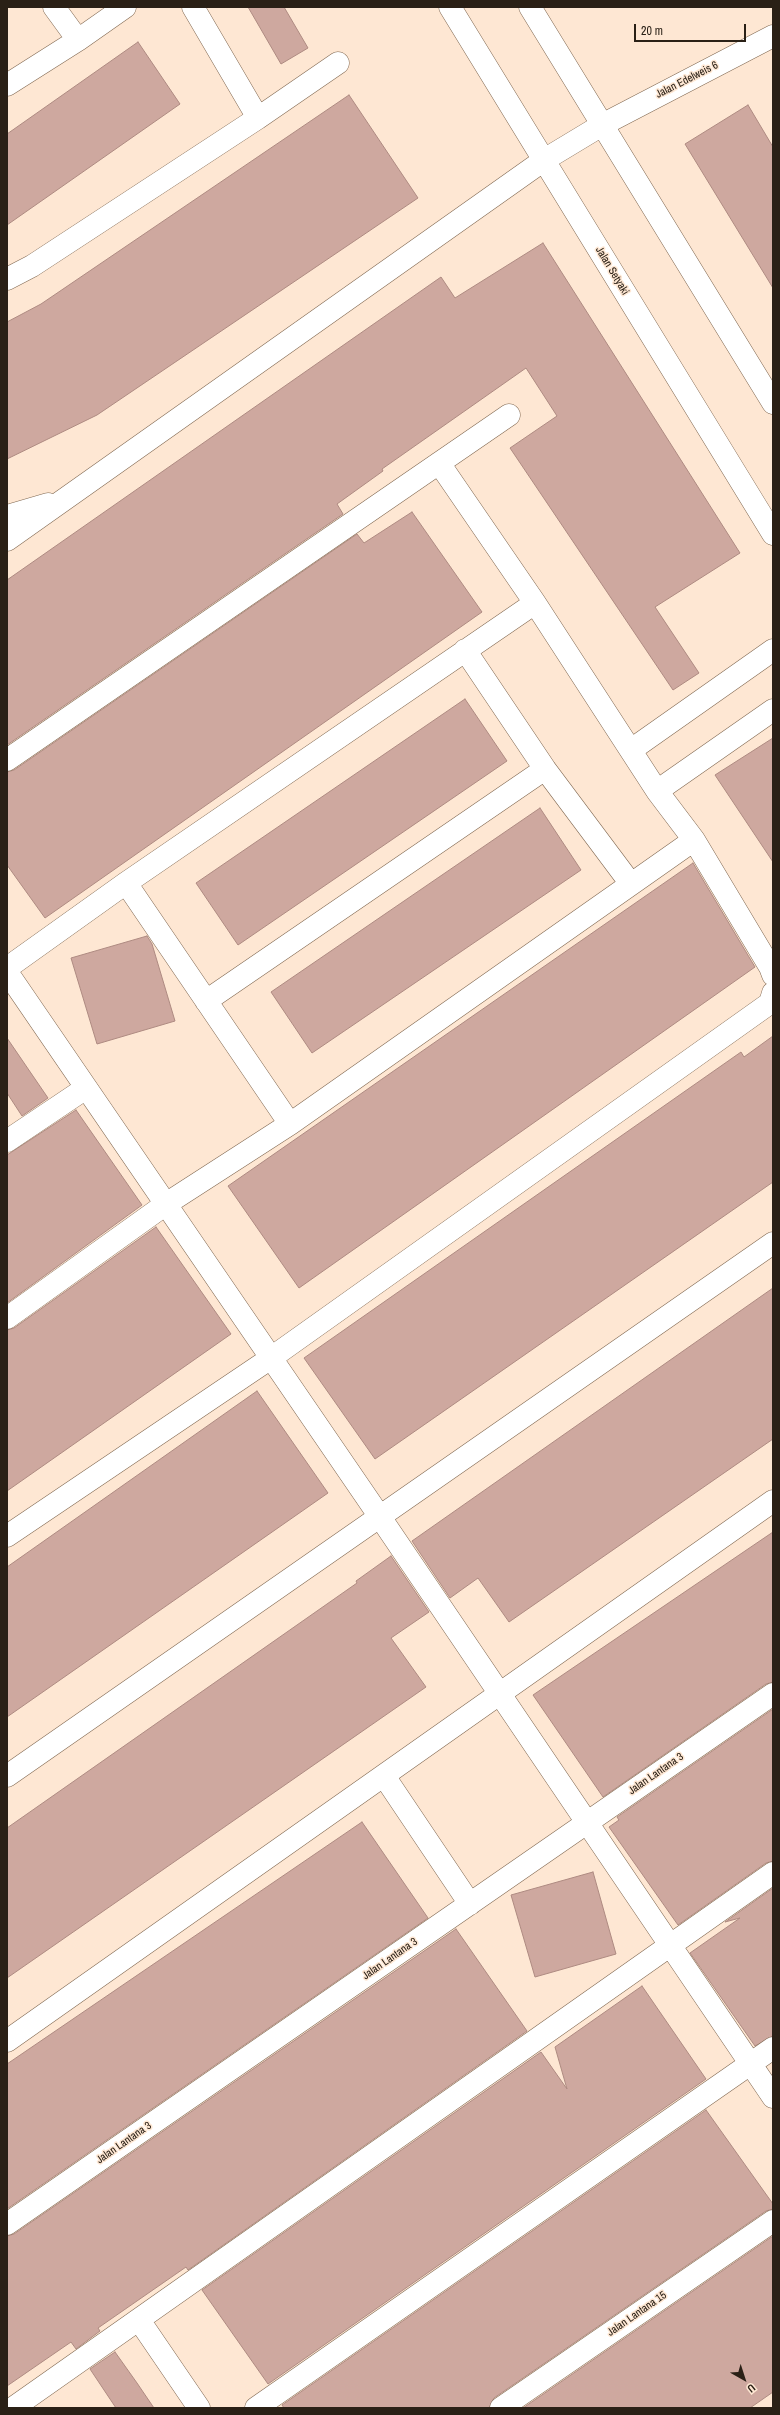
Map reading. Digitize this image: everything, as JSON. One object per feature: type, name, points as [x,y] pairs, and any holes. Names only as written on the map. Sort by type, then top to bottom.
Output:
[{"type":"street","points":[[54,7],[78,40]]},
{"type":"street","points":[[7,85],[78,40],[124,7]]},
{"type":"street","points":[[193,7],[258,118]]},
{"type":"street","name":"Jalan Setyaki","points":[[450,7],[773,534]]},
{"type":"street","points":[[530,7],[773,403]]},
{"type":"street","name":"Jalan Edelweis 6","points":[[7,540],[544,160],[602,125],[773,36]]},
{"type":"street","points":[[7,279],[32,266],[338,64]]},
{"type":"street","points":[[7,760],[509,415]]},
{"type":"street","points":[[439,463],[535,603],[657,791],[694,840],[770,967],[773,976]]},
{"type":"street","points":[[7,516],[67,498]]},
{"type":"street","points":[[7,968],[126,883],[535,603]]},
{"type":"street","points":[[465,650],[545,769],[631,884]]},
{"type":"street","points":[[631,750],[773,650]]},
{"type":"street","points":[[657,791],[773,710]]},
{"type":"street","points":[[206,1001],[545,769]]},
{"type":"street","points":[[7,1318],[166,1204],[290,1124],[694,840]]},
{"type":"street","points":[[126,883],[290,1124]]},
{"type":"street","points":[[7,972],[380,1517],[773,2097]]},
{"type":"street","points":[[7,1536],[271,1358],[770,1003],[773,993]]},
{"type":"street","points":[[7,1141],[86,1088]]},
{"type":"street","points":[[7,1776],[773,1243]]},
{"type":"street","points":[[7,2041],[773,1501]]},
{"type":"street","name":"Jalan Lantana 3","points":[[7,2224],[773,1694]]},
{"type":"street","points":[[384,1776],[470,1904]]},
{"type":"street","points":[[13,2408],[773,1873]]},
{"type":"street","points":[[256,2408],[773,2048]]},
{"type":"street","name":"Jalan Lantana 15","points":[[501,2408],[773,2221]]},
{"type":"street","points":[[139,2320],[199,2408]]},
{"type":"building","points":[[248,7],[284,7],[308,48],[281,64]]},
{"type":"building","points":[[138,42],[180,104],[7,225],[7,134]]},
{"type":"building","points":[[349,95],[418,198],[97,415],[7,459],[7,322],[41,304]]},
{"type":"building","points":[[748,105],[773,147],[773,288],[685,144]]},
{"type":"building","points":[[543,243],[740,553],[655,607],[699,673],[673,690],[510,448],[557,416],[526,368],[382,469],[383,471],[337,504],[343,514],[7,745],[7,580],[441,277],[455,298]]},
{"type":"building","points":[[412,512],[482,612],[45,918],[7,865],[7,772],[14,770],[357,534],[364,543]]},
{"type":"building","points":[[465,699],[507,761],[238,945],[196,883]]},
{"type":"building","points":[[773,738],[773,862],[715,775]]},
{"type":"building","points":[[540,808],[581,870],[312,1053],[271,992]]},
{"type":"building","points":[[693,863],[755,967],[299,1288],[228,1186]]},
{"type":"building","points":[[147,936],[152,944],[175,1021],[97,1044],[71,958]]},
{"type":"building","points":[[773,1036],[773,1182],[375,1459],[304,1358],[741,1052],[744,1057]]},
{"type":"building","points":[[7,1038],[48,1098],[22,1116],[7,1093]]},
{"type":"building","points":[[76,1110],[142,1205],[7,1303],[7,1155]]},
{"type":"building","points":[[156,1227],[231,1334],[7,1491],[7,1330],[14,1328]]},
{"type":"building","points":[[773,1288],[773,1439],[509,1622],[478,1578],[450,1598],[412,1541]]},
{"type":"building","points":[[257,1391],[328,1493],[7,1717],[7,1567]]},
{"type":"building","points":[[773,1532],[773,1682],[766,1684],[603,1797],[533,1695]]},
{"type":"building","points":[[391,1556],[429,1612],[391,1638],[426,1687],[7,1978],[7,1828],[357,1583],[356,1581]]},
{"type":"building","points":[[773,1709],[773,1861],[766,1863],[678,1925],[609,1827],[619,1820],[617,1817]]},
{"type":"building","points":[[362,1822],[428,1918],[7,2209],[7,2064]]},
{"type":"building","points":[[593,1872],[616,1954],[535,1977],[511,1895]]},
{"type":"building","points":[[773,1888],[773,2036],[755,2046],[690,1953],[740,1918],[725,1922]]},
{"type":"building","points":[[456,1929],[527,2031],[188,2270],[186,2267],[98,2328],[100,2331],[76,2349],[71,2342],[7,2386],[7,2236],[14,2234]]},
{"type":"building","points":[[642,1986],[706,2079],[268,2384],[202,2290],[541,2052],[567,2089],[555,2047]]},
{"type":"building","points":[[706,2110],[773,2204],[773,2209],[766,2211],[494,2398],[489,2408],[284,2408],[282,2405]]},
{"type":"building","points":[[773,2236],[773,2392],[750,2408],[523,2408]]},
{"type":"building","points":[[115,2352],[154,2408],[116,2408],[90,2369]]}]
